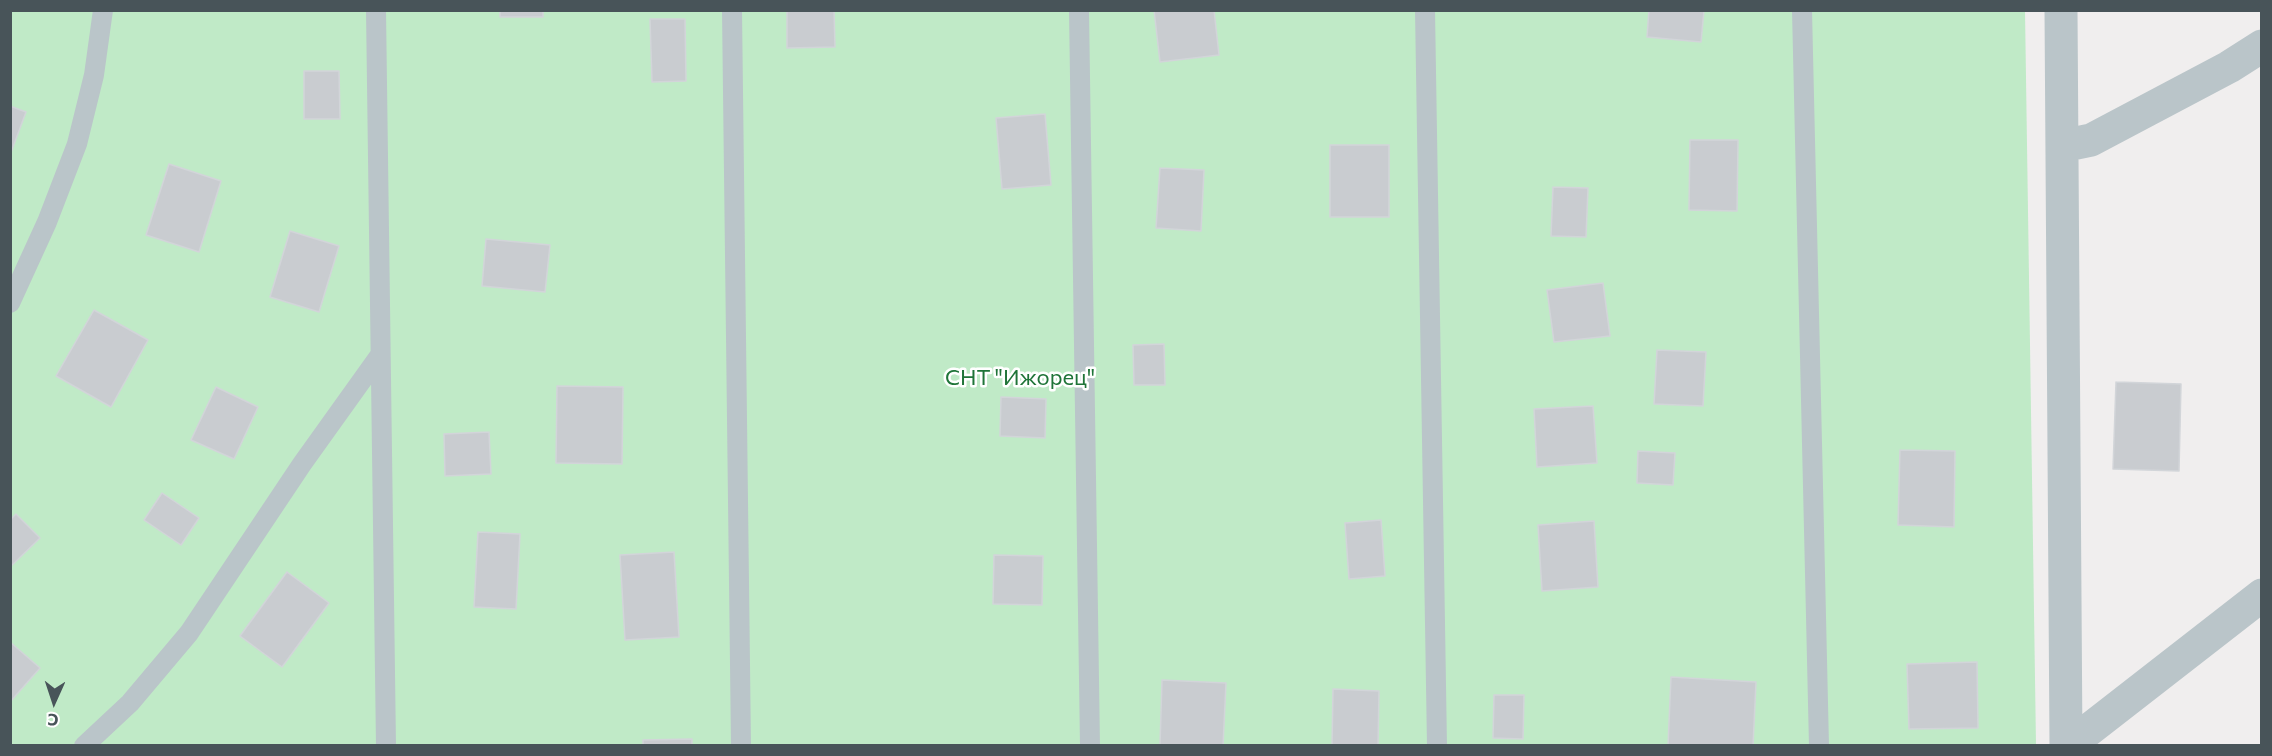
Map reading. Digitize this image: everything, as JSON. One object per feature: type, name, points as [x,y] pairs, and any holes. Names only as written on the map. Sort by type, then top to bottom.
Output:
[{"type":"street","points":[[2061,10],[2067,746]]},
{"type":"street","points":[[2062,146],[2091,140],[2229,67],[2262,46]]},
{"type":"street","points":[[2067,746],[2262,595]]},
{"type":"lane","points":[[10,303],[47,222],[77,144],[94,75],[103,10]]},
{"type":"lane","points":[[376,10],[386,746]]},
{"type":"lane","points":[[732,10],[741,746]]},
{"type":"lane","points":[[1079,10],[1090,746]]},
{"type":"lane","points":[[1425,10],[1437,746]]},
{"type":"lane","points":[[1802,10],[1819,746]]},
{"type":"lane","points":[[84,746],[130,703],[189,633],[302,464],[380,355]]},
{"type":"green space","name":"СНТ \"Ижорец\"","points":[[10,11],[2025,11],[2036,745],[11,745]]},
{"type":"building","points":[[500,10],[543,10],[543,17],[500,17]]},
{"type":"building","points":[[787,10],[834,10],[835,47],[787,48]]},
{"type":"building","points":[[1154,10],[1214,10],[1219,55],[1160,62]]},
{"type":"building","points":[[1649,10],[1704,10],[1701,42],[1647,37]]},
{"type":"building","points":[[650,19],[685,19],[686,81],[652,82]]},
{"type":"building","points":[[304,71],[339,71],[340,119],[304,119]]},
{"type":"building","points":[[10,106],[26,112],[10,155]]},
{"type":"building","points":[[1045,114],[1051,185],[1002,189],[996,118]]},
{"type":"building","points":[[1690,140],[1738,140],[1737,211],[1689,210]]},
{"type":"building","points":[[1330,145],[1389,145],[1389,217],[1330,217]]},
{"type":"building","points":[[169,164],[221,181],[199,252],[146,235]]},
{"type":"building","points":[[1160,168],[1204,170],[1201,231],[1156,228]]},
{"type":"building","points":[[1553,187],[1588,188],[1586,237],[1551,236]]},
{"type":"building","points":[[290,231],[339,246],[319,312],[270,297]]},
{"type":"building","points":[[486,239],[550,245],[545,292],[482,286]]},
{"type":"building","points":[[1603,283],[1610,336],[1554,342],[1547,290]]},
{"type":"building","points":[[94,310],[148,340],[111,407],[56,376]]},
{"type":"building","points":[[1164,344],[1165,385],[1134,385],[1133,345]]},
{"type":"building","points":[[1657,350],[1706,352],[1703,406],[1654,404]]},
{"type":"building","points":[[2116,382],[2181,384],[2179,471],[2113,469]]},
{"type":"building","points":[[557,386],[623,387],[622,464],[556,463]]},
{"type":"building","points":[[216,387],[258,407],[234,459],[191,440]]},
{"type":"building","points":[[1001,397],[1046,399],[1045,438],[1000,436]]},
{"type":"building","points":[[1593,406],[1597,463],[1537,467],[1534,409]]},
{"type":"building","points":[[489,432],[491,474],[445,476],[444,434]]},
{"type":"building","points":[[1900,450],[1955,451],[1954,527],[1898,525]]},
{"type":"building","points":[[1638,451],[1675,453],[1673,485],[1637,483]]},
{"type":"building","points":[[162,493],[199,518],[181,545],[144,520]]},
{"type":"building","points":[[16,514],[40,538],[10,567],[10,520]]},
{"type":"building","points":[[1381,520],[1385,576],[1349,579],[1345,523]]},
{"type":"building","points":[[1594,521],[1598,587],[1542,591],[1538,525]]},
{"type":"building","points":[[478,532],[520,534],[516,609],[474,607]]},
{"type":"building","points":[[674,552],[679,637],[625,640],[620,555]]},
{"type":"building","points":[[994,555],[1043,556],[1042,605],[993,604]]},
{"type":"building","points":[[287,572],[329,603],[282,667],[240,636]]},
{"type":"building","points":[[10,642],[40,668],[10,702]]},
{"type":"building","points":[[1977,662],[1978,728],[1909,729],[1907,664]]},
{"type":"building","points":[[1671,677],[1756,682],[1753,746],[1668,746]]},
{"type":"building","points":[[1162,680],[1226,683],[1223,746],[1160,745]]},
{"type":"building","points":[[1333,689],[1379,691],[1378,746],[1332,746]]},
{"type":"building","points":[[1494,695],[1524,695],[1523,739],[1493,738]]},
{"type":"building","points":[[692,739],[692,746],[643,746],[643,740]]}]
